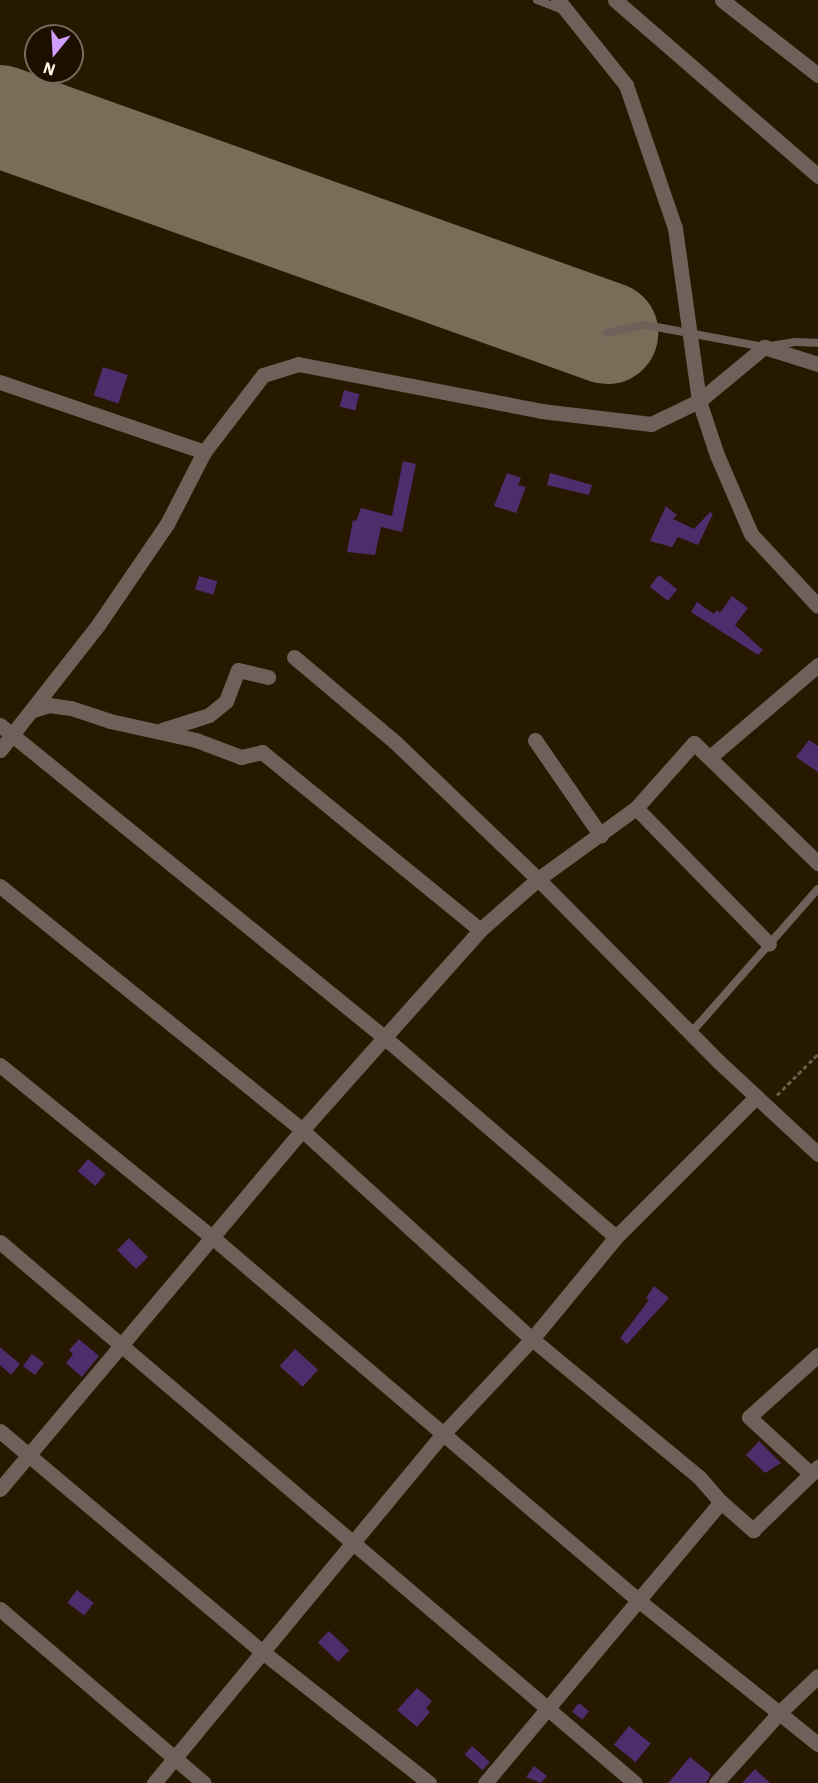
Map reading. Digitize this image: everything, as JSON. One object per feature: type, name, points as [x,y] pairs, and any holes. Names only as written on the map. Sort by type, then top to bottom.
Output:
[{"type":"street","points":[[615,0],[818,176]]},
{"type":"street","points":[[722,0],[818,75]]},
{"type":"street","points":[[562,6],[626,85],[675,228],[699,401],[717,455],[751,534],[818,606]]},
{"type":"street","points":[[0,750],[98,625],[167,524],[204,452],[263,375],[298,364],[604,421],[651,424],[699,401],[764,347],[818,364]]},
{"type":"street","points":[[0,382],[204,452]]},
{"type":"street","points":[[294,657],[395,742],[538,879],[690,1034],[818,1154]]},
{"type":"street","points":[[710,757],[818,665]]},
{"type":"street","points":[[159,731],[209,715],[226,701],[238,670],[268,677]]},
{"type":"street","points":[[33,710],[49,705],[71,708],[110,721],[159,731],[241,757],[262,752],[480,930]]},
{"type":"street","points":[[0,725],[384,1037],[616,1237]]},
{"type":"street","points":[[535,740],[601,836]]},
{"type":"street","points":[[0,1489],[122,1348],[302,1130],[480,930],[538,879],[601,836],[636,808],[694,743],[818,863]]},
{"type":"street","points":[[636,808],[770,944]]},
{"type":"street","points":[[0,886],[302,1130],[532,1339],[699,1477],[721,1502],[753,1530],[814,1471],[749,1417],[818,1355]]},
{"type":"street","points":[[0,1065],[212,1237],[638,1600],[818,1744]]},
{"type":"street","points":[[154,1783],[264,1653],[442,1434],[532,1339],[616,1237],[761,1101]]},
{"type":"street","points":[[0,1242],[122,1348],[355,1542],[547,1710],[635,1783]]},
{"type":"street","points":[[0,1431],[264,1653],[429,1783]]},
{"type":"street","points":[[485,1783],[721,1502]]},
{"type":"street","points":[[0,1609],[204,1783]]},
{"type":"street","points":[[716,1783],[780,1712],[818,1676]]},
{"type":"lane","points":[[537,0],[562,6]]},
{"type":"lane","points":[[607,333],[646,325],[764,347],[794,342],[818,343]]},
{"type":"lane","points":[[690,1034],[818,889]]},
{"type":"path","points":[[761,1101],[818,1054]]},
{"type":"building","points":[[103,367],[128,375],[118,404],[94,396]]},
{"type":"building","points":[[344,390],[359,394],[355,411],[340,406]]},
{"type":"building","points":[[403,461],[416,464],[402,532],[381,527],[375,555],[347,552],[353,520],[356,521],[361,508],[392,516]]},
{"type":"building","points":[[507,473],[521,478],[518,485],[526,487],[516,513],[494,506]]},
{"type":"building","points":[[550,473],[592,485],[589,495],[547,485]]},
{"type":"building","points":[[666,506],[677,515],[673,519],[694,529],[710,512],[713,514],[698,545],[678,537],[672,547],[650,541]]},
{"type":"building","points":[[659,575],[677,589],[668,601],[650,587]]},
{"type":"building","points":[[199,576],[217,581],[213,595],[195,589]]},
{"type":"building","points":[[732,596],[748,608],[735,625],[763,650],[758,655],[691,612],[697,602],[714,614],[717,610],[720,613]]},
{"type":"building","points":[[809,740],[818,746],[818,772],[796,757]]},
{"type":"building","points":[[88,1159],[106,1174],[95,1186],[78,1171]]},
{"type":"building","points":[[129,1238],[148,1257],[136,1269],[117,1250]]},
{"type":"building","points":[[654,1286],[669,1298],[627,1344],[620,1338],[649,1300],[646,1298]]},
{"type":"building","points":[[79,1339],[99,1356],[82,1377],[66,1363],[73,1354],[69,1350]]},
{"type":"building","points":[[0,1347],[20,1364],[11,1375],[0,1365]]},
{"type":"building","points":[[295,1349],[318,1370],[303,1387],[280,1366]]},
{"type":"building","points":[[32,1354],[44,1363],[35,1375],[23,1366]]},
{"type":"building","points":[[759,1441],[781,1463],[765,1473],[746,1455]]},
{"type":"building","points":[[77,1590],[94,1603],[84,1615],[67,1603]]},
{"type":"building","points":[[329,1631],[349,1650],[338,1662],[318,1643]]},
{"type":"building","points":[[417,1688],[432,1701],[426,1708],[430,1712],[417,1727],[397,1710]]},
{"type":"building","points":[[579,1703],[589,1711],[582,1720],[572,1712]]},
{"type":"building","points":[[629,1726],[651,1744],[636,1762],[614,1745]]},
{"type":"building","points":[[472,1746],[490,1762],[482,1770],[465,1754]]},
{"type":"building","points":[[690,1757],[711,1774],[706,1783],[668,1783]]},
{"type":"building","points":[[534,1766],[547,1776],[541,1783],[526,1777]]},
{"type":"building","points":[[755,1769],[770,1783],[742,1783]]},
{"type":"runway","points":[[0,116],[607,333]]}]
